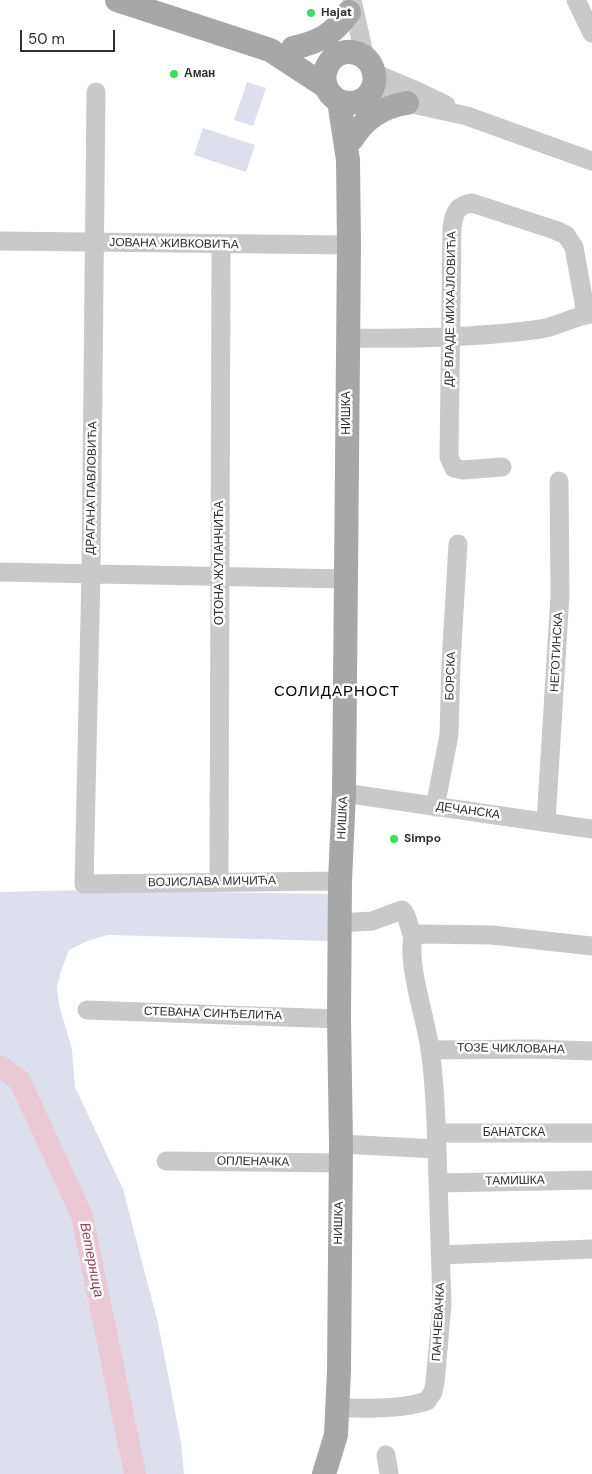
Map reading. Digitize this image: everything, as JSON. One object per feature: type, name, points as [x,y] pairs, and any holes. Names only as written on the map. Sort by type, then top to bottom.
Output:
[{"type":"main road","points":[[116,0],[281,49],[334,58],[351,52],[369,65],[372,88],[347,96],[314,77],[281,49]]},
{"type":"main road","points":[[281,49],[311,44],[330,34],[340,24],[351,4]]},
{"type":"main road","points":[[334,58],[324,72],[347,96]]},
{"type":"main road","name":"НИШКА","points":[[324,1474],[336,1435],[339,1370],[341,1154],[339,923],[344,793],[350,150],[347,96]]},
{"type":"main road","points":[[350,150],[361,126],[375,114],[390,107],[407,104]]},
{"type":"street","points":[[576,0],[592,33]]},
{"type":"street","points":[[334,58],[347,25],[351,4]]},
{"type":"street","points":[[351,4],[369,65],[467,116],[592,161]]},
{"type":"street","name":"ДРАГАНА ПАВЛОВИЋА","points":[[84,884],[96,243],[96,92]]},
{"type":"street","points":[[347,96],[381,97],[467,116]]},
{"type":"street","name":"ДР ВЛАДЕ МИХАЈЛОВИЋА","points":[[502,467],[463,470],[454,468],[449,457],[452,227],[456,211],[460,206],[472,203],[566,235],[574,247],[589,314]]},
{"type":"street","name":"ЈОВАНА ЖИВКОВИЋА","points":[[0,242],[349,245]]},
{"type":"street","name":"ОТОНА ЖУПАНЧИЋА","points":[[219,882],[221,245]]},
{"type":"street","points":[[347,338],[450,338],[544,328],[589,314]]},
{"type":"street","name":"НЕГОТИНСКА","points":[[546,822],[560,595],[559,481]]},
{"type":"street","name":"БОРСКА","points":[[435,807],[449,735],[458,544]]},
{"type":"street","points":[[0,572],[346,579]]},
{"type":"street","name":"ДЕЧАНСКА","points":[[344,793],[592,829]]},
{"type":"street","name":"ВОЈИСЛАВА МИЧИЋА","points":[[84,884],[340,881]]},
{"type":"street","points":[[339,923],[372,921],[402,910],[405,913],[413,936],[420,934],[492,935],[592,946]]},
{"type":"street","name":"ПАНЧЕВАЧКА","points":[[337,1408],[417,1404],[430,1398],[435,1383],[441,1320],[439,1182],[430,1050],[413,962],[411,946],[413,936]]},
{"type":"street","name":"СТЕВАНА СИНЂЕЛИЋА","points":[[87,1010],[339,1019]]},
{"type":"street","name":"ТОЗЕ ЧИКЛОВАНА","points":[[430,1050],[534,1049],[592,1051]]},
{"type":"street","name":"БАНАТСКА","points":[[341,1154],[436,1141],[592,1133]]},
{"type":"street","name":"ОПЛЕНАЧКА","points":[[166,1161],[341,1154]]},
{"type":"street","name":"ТАМИШКА","points":[[439,1182],[592,1180]]},
{"type":"street","points":[[440,1255],[592,1249]]},
{"type":"street","points":[[386,1455],[389,1474]]},
{"type":"shaded area","points":[[247,82],[266,88],[253,126],[234,120]]},
{"type":"shaded area","points":[[203,128],[255,145],[246,172],[194,155]]},
{"type":"shaded area","points":[[88,890],[328,894],[328,941],[108,935],[87,941],[69,950],[57,987],[59,1005],[72,1049],[75,1087],[123,1189],[158,1323],[181,1442],[184,1474],[0,1474],[0,892]]},
{"type":"waterway","name":"Ветерница","points":[[0,1066],[20,1081],[82,1216],[135,1474]]},
{"type":"place","name":"Hajat","points":[[311,13]]},
{"type":"place","name":"Аман","points":[[174,74]]},
{"type":"place","name":"Simpo","points":[[394,839]]},
{"type":"district","name":"СОЛИДАРНОСТ","points":[[337,692]]}]
